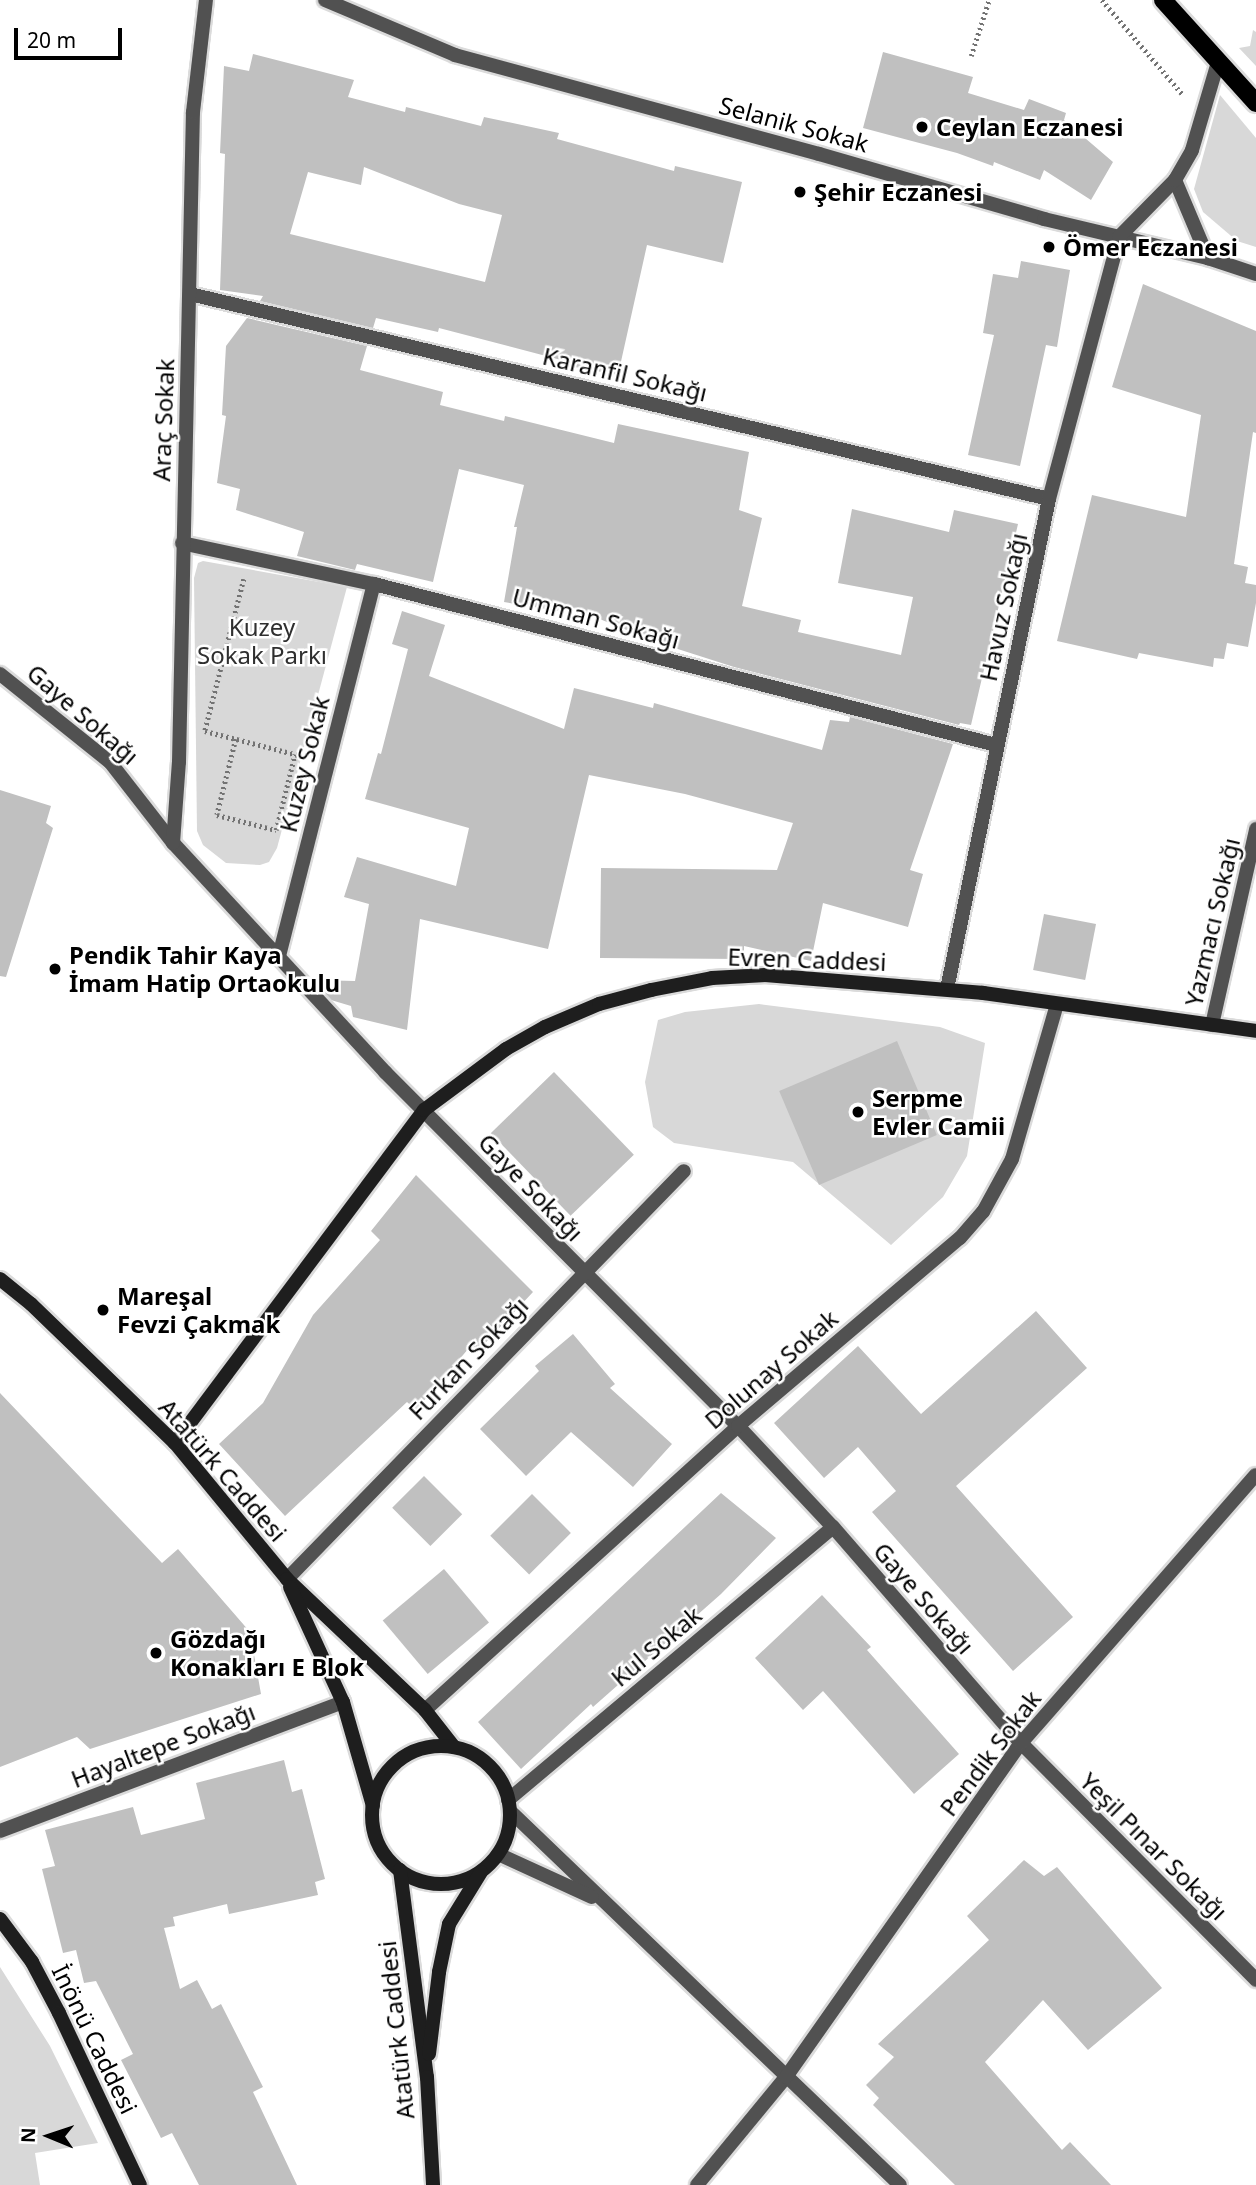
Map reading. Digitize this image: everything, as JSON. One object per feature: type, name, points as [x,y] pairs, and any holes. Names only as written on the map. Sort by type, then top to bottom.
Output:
[{"type":"main road","points":[[1163,0],[1256,103]]},
{"type":"street","name":"Araç Sokak","points":[[173,843],[179,762],[192,112],[206,0]]},
{"type":"street","name":"Selanik Sokak","points":[[325,0],[455,55],[1119,237],[1208,258],[1256,274]]},
{"type":"street","points":[[1119,237],[1175,180],[1192,150],[1204,119],[1218,62]]},
{"type":"street","points":[[1175,180],[1208,258]]},
{"type":"street","name":"Havuz Sokağı","points":[[947,989],[1049,499],[1119,237]]},
{"type":"street","name":"Karanfil Sokağı","points":[[190,294],[1049,499]]},
{"type":"street","name":"Umman Sokağı","points":[[182,542],[374,584],[996,745]]},
{"type":"street","name":"Kuzey Sokak","points":[[279,956],[374,584]]},
{"type":"street","name":"Gaye Sokağı","points":[[0,674],[110,761],[173,843],[424,1110],[583,1273],[738,1426],[833,1527],[1021,1744]]},
{"type":"street","name":"Yazmacı Sokağı","points":[[1212,1025],[1256,829]]},
{"type":"street","name":"Evren Caddesi","points":[[175,1443],[424,1110],[506,1049],[545,1027],[599,1004],[651,989],[712,978],[766,975],[947,989],[1256,1031]]},
{"type":"street","name":"Dolunay Sokak","points":[[425,1710],[738,1426],[960,1238],[983,1212],[1012,1159],[1057,1004]]},
{"type":"street","name":"Furkan Sokağı","points":[[287,1579],[684,1171]]},
{"type":"street","name":"Atatürk Caddesi","points":[[0,1279],[31,1304],[175,1443],[287,1579],[425,1710],[454,1746]]},
{"type":"street","name":"Pendik Sokak","points":[[697,2185],[786,2077],[1021,1744],[1256,1475]]},
{"type":"street","name":"Kul Sokak","points":[[509,1805],[833,1527]]},
{"type":"street","name":"Atatürk Caddesi","points":[[287,1579],[343,1702],[373,1807]]},
{"type":"street","name":"Hayaltepe Sokağı","points":[[0,1831],[343,1702]]},
{"type":"street","name":"Yeşil Pınar Sokağı","points":[[1021,1744],[1256,1980]]},
{"type":"street","points":[[426,2077],[439,1972],[449,1924],[481,1871],[498,1854],[508,1834],[509,1805],[505,1788],[493,1768],[475,1754],[454,1746],[431,1746],[413,1751],[398,1760],[377,1789],[373,1807],[378,1842],[400,1870],[415,1879],[438,1884],[461,1881],[481,1871]]},
{"type":"street","points":[[509,1805],[604,1903],[900,2185]]},
{"type":"street","points":[[498,1854],[604,1903]]},
{"type":"street","name":"Atatürk Caddesi","points":[[400,1870],[426,2077],[433,2185]]},
{"type":"street","name":"İnönü Caddesi","points":[[0,1919],[32,1962],[59,2013],[140,2185]]},
{"type":"path","points":[[971,56],[989,0]]},
{"type":"path","points":[[1102,0],[1204,119]]},
{"type":"path","points":[[257,579],[245,576],[205,731],[302,756]]},
{"type":"path","points":[[236,739],[217,815],[276,830],[295,754]]},
{"type":"green space","points":[[1253,30],[1256,32],[1256,66],[1239,48],[1250,46]]},
{"type":"green space","points":[[1220,95],[1256,138],[1256,247],[1237,241],[1203,212],[1194,189]]},
{"type":"green space","name":"Kuzey Sokak Parkı","points":[[203,561],[347,587],[277,848],[269,862],[260,865],[226,863],[203,845],[197,831],[194,578],[198,563]]},
{"type":"green space","points":[[759,1004],[940,1027],[985,1043],[967,1156],[943,1197],[891,1245],[793,1162],[674,1143],[653,1127],[645,1082],[658,1020],[685,1012]]},
{"type":"green space","points":[[0,1967],[50,2046],[98,2143],[35,2153],[40,2185],[0,2185]]},
{"type":"building","points":[[883,52],[973,77],[968,93],[1024,110],[1029,99],[1066,113],[1064,120],[1113,162],[1091,200],[1044,170],[1040,180],[994,162],[993,166],[957,153],[863,128]]},
{"type":"building","points":[[253,54],[354,80],[348,97],[405,112],[406,107],[481,126],[484,117],[559,133],[557,139],[674,171],[675,166],[742,182],[723,263],[647,245],[618,375],[564,365],[565,361],[439,328],[438,332],[376,318],[373,328],[260,301],[263,296],[220,290],[225,154],[220,153],[224,66],[249,71]],"holes":[[[364,167],[459,204],[502,215],[485,282],[290,234],[308,172],[361,185]]]},
{"type":"building","points":[[1021,261],[1070,270],[1057,347],[1046,345],[1020,466],[968,455],[994,335],[983,333],[993,274],[1018,278]]},
{"type":"building","points":[[1143,284],[1256,331],[1256,433],[1253,432],[1234,564],[1248,567],[1245,583],[1256,585],[1256,603],[1248,647],[1227,643],[1224,659],[1214,658],[1213,667],[1139,653],[1137,659],[1057,641],[1092,495],[1186,517],[1201,415],[1112,387]]},
{"type":"building","points":[[247,318],[367,346],[360,370],[443,392],[440,405],[504,421],[505,416],[614,443],[618,424],[749,452],[739,510],[762,518],[742,606],[801,620],[798,632],[901,655],[913,597],[838,583],[852,509],[949,532],[954,510],[1018,524],[971,725],[959,725],[734,667],[659,643],[560,603],[558,611],[504,602],[517,527],[514,527],[524,485],[459,469],[433,582],[357,564],[355,570],[297,556],[304,532],[236,510],[240,489],[217,483],[226,416],[222,415],[226,346]]},
{"type":"building","points":[[402,611],[445,625],[429,676],[564,729],[574,688],[653,708],[654,703],[822,750],[830,720],[849,722],[850,717],[953,744],[910,870],[923,874],[908,927],[823,903],[811,961],[744,946],[744,959],[600,958],[601,868],[777,870],[793,823],[685,794],[589,775],[548,949],[420,919],[407,1030],[353,1017],[351,1006],[331,1000],[313,980],[355,981],[369,904],[344,897],[357,857],[456,886],[469,828],[365,799],[378,753],[381,754],[408,649],[392,644]]},
{"type":"building","points":[[0,790],[51,806],[46,823],[53,828],[6,977],[0,976]]},
{"type":"building","points":[[1044,914],[1096,924],[1085,980],[1033,970]]},
{"type":"building","name":"Serpme Evler Camii","points":[[897,1041],[937,1135],[819,1185],[779,1091]]},
{"type":"building","points":[[554,1072],[634,1155],[571,1216],[491,1133]]},
{"type":"building","points":[[416,1175],[533,1292],[475,1354],[469,1348],[416,1410],[407,1402],[285,1516],[219,1444],[263,1403],[313,1315],[380,1240],[371,1231]]},
{"type":"building","points":[[1036,1311],[1087,1368],[956,1486],[1073,1617],[1013,1671],[872,1512],[896,1491],[858,1447],[824,1478],[774,1423],[858,1346],[921,1414]]},
{"type":"building","points":[[573,1334],[615,1384],[610,1388],[672,1444],[633,1487],[571,1432],[526,1476],[480,1429],[539,1371],[535,1366]]},
{"type":"building","points":[[0,1393],[162,1563],[178,1549],[250,1632],[261,1694],[90,1749],[77,1737],[0,1767]]},
{"type":"building","points":[[424,1476],[462,1514],[430,1546],[392,1508]]},
{"type":"building","points":[[721,1493],[776,1538],[721,1594],[593,1707],[591,1704],[521,1769],[478,1722]]},
{"type":"building","points":[[532,1494],[571,1533],[529,1575],[490,1536]]},
{"type":"building","points":[[444,1569],[489,1623],[428,1674],[383,1620]]},
{"type":"building","points":[[822,1595],[871,1647],[867,1650],[959,1754],[914,1794],[823,1691],[803,1710],[755,1658]]},
{"type":"building","points":[[284,1760],[292,1792],[302,1789],[325,1879],[315,1882],[318,1895],[229,1914],[227,1904],[173,1917],[175,1926],[164,1928],[180,1989],[197,1980],[212,2009],[221,2004],[263,2087],[253,2092],[297,2185],[199,2185],[172,2133],[161,2138],[121,2060],[133,2054],[96,1981],[84,1983],[76,1950],[63,1953],[42,1869],[55,1866],[45,1830],[133,1807],[141,1835],[205,1819],[196,1783]]},
{"type":"building","points":[[1024,1860],[1044,1876],[1057,1867],[1162,1988],[1088,2050],[1043,2000],[985,2062],[1062,2150],[1070,2142],[1111,2185],[955,2185],[873,2105],[879,2098],[866,2085],[894,2057],[878,2044],[989,1940],[967,1916]]},
{"type":"place","name":"Ceylan Eczanesi","points":[[922,127]]},
{"type":"place","name":"Şehir Eczanesi","points":[[800,192]]},
{"type":"place","name":"Ömer Eczanesi","points":[[1049,247]]},
{"type":"place","name":"Pendik Tahir Kaya İmam Hatip Ortaokulu","points":[[55,969]]},
{"type":"place","name":"Serpme Evler Camii","points":[[858,1112]]},
{"type":"place","name":"Mareşal Fevzi̇ Çakmak","points":[[103,1310]]},
{"type":"place","name":"Gözdağı Konakları E Blok","points":[[156,1653]]}]
